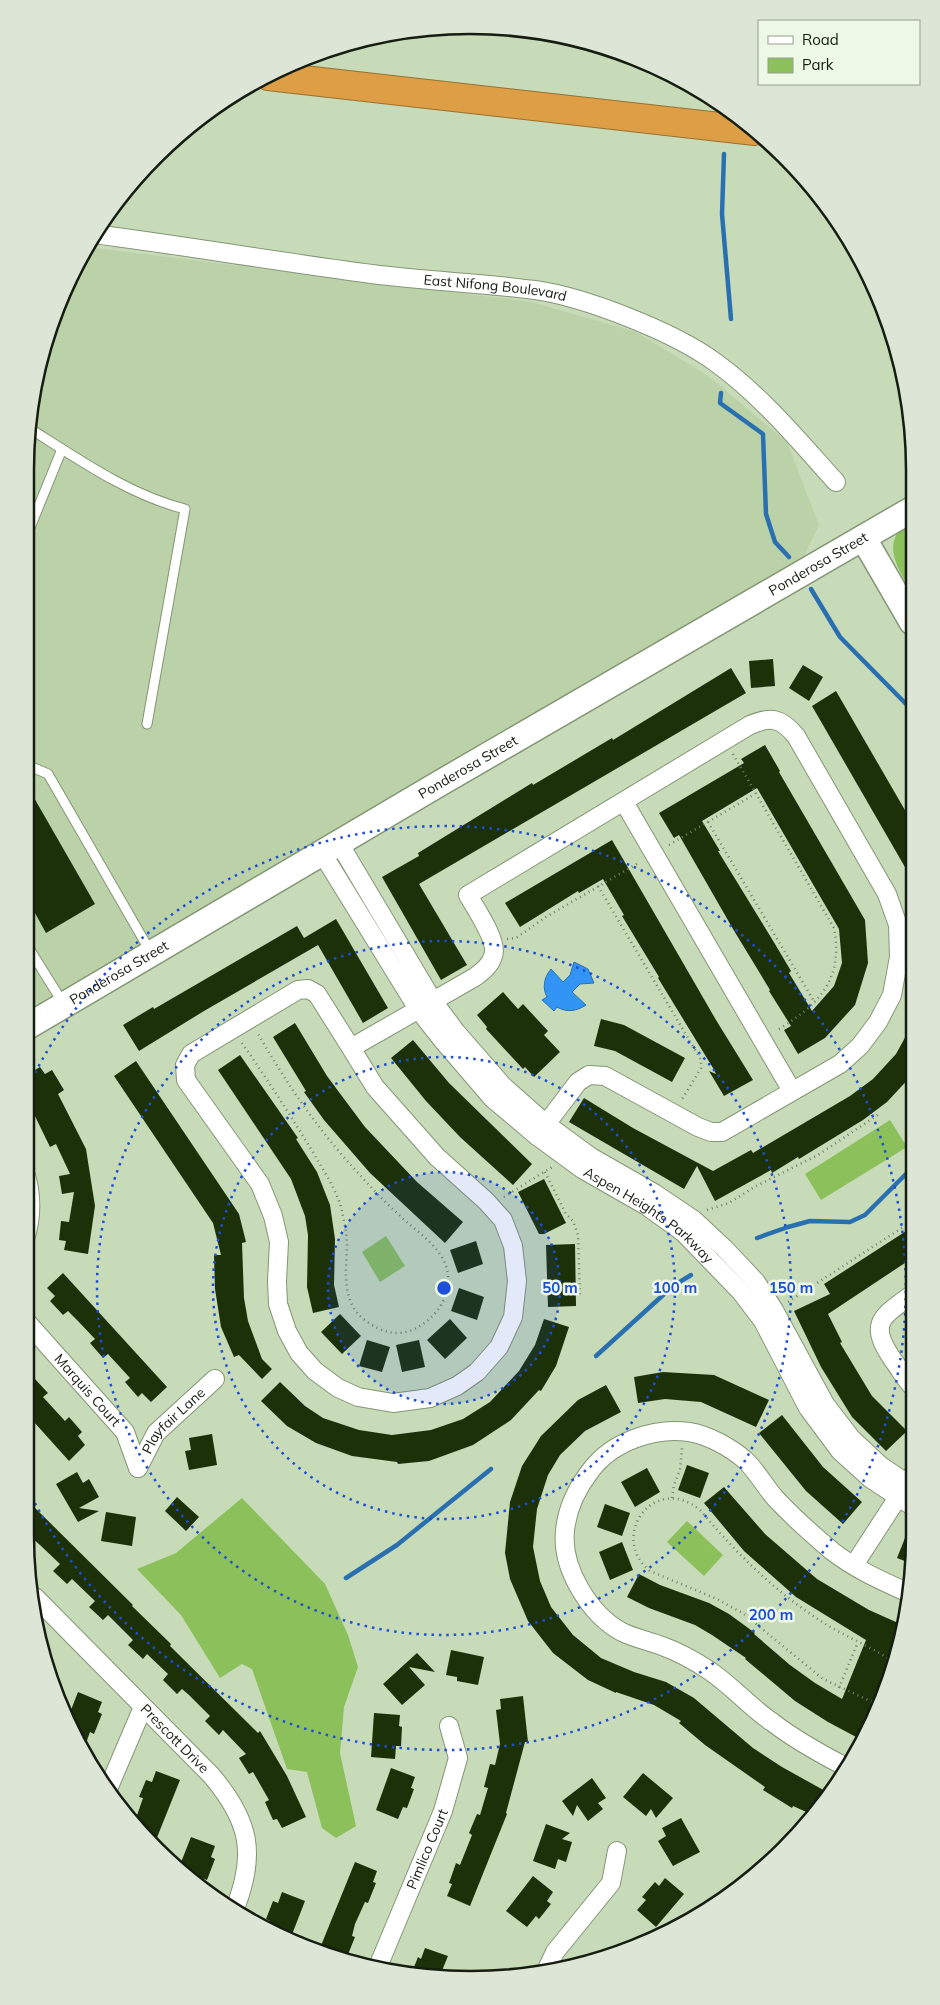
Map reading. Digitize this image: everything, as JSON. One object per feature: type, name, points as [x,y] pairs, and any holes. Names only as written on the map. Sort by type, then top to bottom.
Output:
[{"type":"highway","points":[[280,77],[743,130]]},
{"type":"street","name":"East Nifong Boulevard","points":[[102,235],[374,274],[536,290],[575,300],[622,316],[669,336],[714,362],[763,401],[836,482]]},
{"type":"street","name":"Ponderosa Street","points":[[34,1023],[906,514]]},
{"type":"street","points":[[864,539],[906,612]]},
{"type":"street","points":[[351,1048],[475,978],[486,969],[494,955],[493,942],[468,894],[763,719],[776,720],[786,725],[796,736],[887,894],[898,925],[899,957],[892,995],[878,1022],[860,1046],[840,1064],[722,1132],[711,1132],[604,1076],[589,1075],[578,1082],[542,1130]]},
{"type":"street","points":[[624,802],[653,855],[792,1091]]},
{"type":"street","name":"Aspen Heights Parkway","points":[[331,848],[425,1005],[456,1032],[566,1158],[646,1206],[684,1233],[742,1292],[763,1321],[808,1408],[840,1451],[871,1478],[906,1486]]},
{"type":"street","points":[[308,989],[317,994],[351,1048],[375,1087],[437,1158],[503,1220],[514,1246],[517,1281],[513,1317],[499,1347],[477,1372],[457,1386],[430,1398],[393,1403],[358,1397],[338,1388],[315,1371],[298,1353],[287,1332],[278,1304],[279,1242],[273,1216],[260,1184],[186,1080],[185,1064],[191,1054],[298,990],[308,989]]},
{"type":"street","name":"Aspen Heights Parkway","points":[[542,1130],[654,1193],[694,1220],[756,1282],[774,1310],[825,1404],[851,1438],[881,1466],[906,1485]]},
{"type":"street","points":[[906,1299],[889,1312],[883,1320],[880,1330],[881,1342],[906,1377]]},
{"type":"street","name":"Marquis Court","points":[[34,1330],[125,1432],[138,1468]]},
{"type":"street","name":"Playfair Lane","points":[[138,1468],[156,1433],[215,1379]]},
{"type":"street","points":[[841,1764],[815,1751],[771,1722],[713,1673],[692,1660],[663,1646],[623,1632],[599,1616],[582,1593],[568,1563],[565,1533],[569,1509],[579,1486],[598,1461],[624,1443],[647,1435],[683,1432],[710,1439],[730,1449],[746,1461],[776,1499],[833,1551],[874,1578],[903,1590]]},
{"type":"street","points":[[854,1565],[906,1489]]},
{"type":"street","name":"Prescott Drive","points":[[39,1601],[226,1793],[239,1816],[248,1850],[244,1886],[237,1904]]},
{"type":"street","points":[[111,1782],[143,1707]]},
{"type":"street","name":"Pimlico Court","points":[[380,1962],[443,1811],[458,1758],[449,1726]]},
{"type":"street","points":[[549,1964],[555,1952],[611,1883],[617,1851]]},
{"type":"lane","points":[[36,432],[105,475],[163,504],[185,509],[147,724]]},
{"type":"lane","points":[[34,518],[62,448]]},
{"type":"lane","points":[[34,768],[48,774],[151,954]]},
{"type":"lane","points":[[34,957],[64,1005]]},
{"type":"path","points":[[726,740],[755,794],[834,928],[836,942],[835,966],[827,987],[815,1003],[803,1014],[762,1039]]},
{"type":"path","points":[[493,942],[516,938],[546,917],[755,794]]},
{"type":"path","points":[[708,822],[815,1003]]},
{"type":"path","points":[[598,886],[701,1060],[701,1068],[673,1113]]},
{"type":"path","points":[[233,1029],[292,1117],[335,1190],[346,1228],[345,1278],[352,1306],[360,1316],[373,1326],[393,1334],[412,1330],[422,1325],[440,1307],[447,1289],[448,1277],[440,1254],[394,1211],[347,1160],[302,1106],[284,1080],[250,1019]]},
{"type":"path","points":[[694,1220],[706,1211],[729,1203],[756,1186],[818,1155],[879,1114]]},
{"type":"path","points":[[492,1208],[508,1195],[566,1158]]},
{"type":"path","points":[[545,1172],[566,1214],[573,1220],[578,1235],[580,1296]]},
{"type":"path","points":[[774,1310],[906,1225]]},
{"type":"path","points":[[672,1498],[680,1470],[683,1432]]},
{"type":"path","points":[[873,1702],[839,1688],[816,1674],[744,1614],[709,1595],[661,1577],[643,1566],[634,1546],[635,1524],[647,1508],[664,1498],[672,1498],[692,1504],[700,1510],[745,1560],[792,1601],[828,1626],[888,1659]]},
{"type":"path","points":[[839,1688],[858,1642]]},
{"type":"shaded area","points":[[95,248],[532,302],[636,332],[707,375],[787,442],[819,525],[791,583],[34,1026],[34,470],[37,413],[42,385],[57,330],[67,303]]},
{"type":"green space","points":[[906,525],[906,583],[897,564],[893,545],[896,536]]},
{"type":"green space","points":[[890,1120],[906,1145],[906,1148],[821,1200],[805,1174]]},
{"type":"green space","points":[[386,1236],[405,1266],[380,1282],[362,1252]]},
{"type":"green space","points":[[242,1498],[325,1584],[348,1635],[358,1667],[344,1707],[340,1753],[356,1826],[336,1838],[322,1828],[307,1772],[287,1769],[252,1669],[242,1664],[220,1678],[181,1615],[137,1569],[176,1553]]},
{"type":"green space","points":[[687,1521],[723,1555],[704,1576],[667,1542]]},
{"type":"water","points":[[574,962],[588,969],[594,983],[580,984],[572,992],[586,1005],[572,1010],[564,1010],[557,1007],[554,1011],[542,1000],[547,997],[544,983],[547,975],[551,969],[563,982],[570,975]]},
{"type":"building","points":[[773,659],[775,686],[751,688],[749,661]]},
{"type":"building","points":[[803,665],[823,677],[809,701],[789,688]]},
{"type":"building","points":[[731,668],[746,693],[419,884],[467,965],[441,980],[382,877],[419,856],[418,853],[532,783],[533,785],[612,738],[613,740]]},
{"type":"building","points":[[836,691],[906,812],[906,869],[812,706]]},
{"type":"building","points":[[765,745],[865,920],[868,963],[855,1005],[825,1038],[798,1054],[784,1030],[791,1026],[679,835],[674,838],[659,813],[744,763],[741,759]],"holes":[[[757,788],[839,929],[842,963],[834,986],[812,1011],[789,973],[791,971],[718,851],[720,851],[702,821]]]},
{"type":"building","points":[[34,798],[95,904],[46,933],[34,911]]},
{"type":"building","points":[[612,840],[716,1020],[753,1080],[724,1096],[709,1071],[716,1074],[713,1068],[658,978],[603,879],[579,893],[578,891],[520,927],[505,903]]},
{"type":"building","points":[[336,919],[388,1008],[363,1023],[318,945],[139,1051],[123,1025],[297,926],[304,938]]},
{"type":"building","points":[[503,992],[518,1009],[523,1004],[548,1031],[544,1035],[560,1052],[534,1077],[525,1067],[523,1069],[486,1029],[487,1027],[477,1015]]},
{"type":"building","points":[[601,1019],[624,1025],[685,1058],[672,1082],[615,1051],[594,1046]]},
{"type":"building","points":[[295,1023],[327,1076],[365,1127],[417,1182],[463,1222],[445,1243],[370,1173],[324,1120],[304,1092],[306,1091],[273,1037]]},
{"type":"building","points":[[906,1036],[906,1082],[887,1102],[863,1120],[799,1159],[798,1157],[772,1173],[771,1170],[715,1201],[697,1166],[684,1189],[569,1122],[584,1098],[633,1128],[713,1171],[751,1150],[753,1153],[850,1096],[873,1079],[896,1054]]},
{"type":"building","points":[[413,1040],[449,1083],[532,1164],[513,1185],[460,1137],[426,1101],[391,1058]]},
{"type":"building","points":[[240,1055],[298,1138],[296,1139],[317,1172],[330,1205],[335,1239],[334,1285],[339,1307],[313,1313],[307,1287],[308,1235],[305,1216],[291,1179],[218,1070]]},
{"type":"building","points":[[136,1061],[239,1214],[246,1242],[242,1243],[244,1298],[248,1321],[262,1359],[272,1369],[262,1379],[239,1355],[234,1357],[221,1327],[215,1289],[214,1255],[221,1255],[213,1223],[114,1076]]},
{"type":"building","points":[[40,1067],[45,1074],[52,1070],[64,1090],[58,1094],[86,1149],[95,1206],[88,1254],[64,1250],[66,1241],[59,1240],[61,1221],[69,1222],[74,1192],[62,1194],[59,1176],[70,1174],[56,1144],[50,1147],[34,1114],[34,1071]]},
{"type":"building","points":[[544,1179],[566,1223],[544,1234],[539,1234],[518,1192]]},
{"type":"building","points":[[906,1231],[906,1262],[828,1314],[842,1342],[840,1343],[872,1396],[906,1430],[886,1451],[852,1417],[821,1367],[794,1311],[830,1294],[824,1284]]},
{"type":"building","points":[[476,1241],[483,1264],[458,1273],[450,1250]]},
{"type":"building","points":[[575,1244],[576,1306],[548,1307],[546,1245]]},
{"type":"building","points":[[63,1273],[167,1387],[151,1402],[142,1393],[138,1397],[125,1382],[130,1378],[108,1354],[103,1358],[90,1343],[95,1339],[68,1311],[63,1315],[50,1301],[55,1296],[47,1288]]},
{"type":"building","points":[[459,1288],[484,1297],[477,1320],[451,1311]]},
{"type":"building","points":[[340,1314],[361,1336],[342,1354],[321,1332]]},
{"type":"building","points":[[450,1319],[467,1338],[445,1359],[427,1340]]},
{"type":"building","points":[[544,1319],[569,1327],[556,1366],[541,1391],[539,1390],[511,1420],[473,1445],[429,1461],[398,1464],[397,1462],[352,1456],[316,1443],[287,1426],[261,1401],[280,1382],[305,1406],[323,1418],[359,1430],[392,1435],[431,1430],[463,1419],[490,1402],[519,1371],[535,1345]]},
{"type":"building","points":[[367,1340],[390,1347],[382,1372],[359,1366]]},
{"type":"building","points":[[419,1340],[425,1367],[402,1372],[396,1345]]},
{"type":"building","points":[[663,1372],[714,1375],[769,1400],[756,1427],[701,1402],[665,1399],[638,1403],[634,1377]]},
{"type":"building","points":[[34,1378],[48,1393],[43,1397],[65,1421],[69,1417],[82,1432],[78,1436],[85,1445],[69,1461],[34,1422]]},
{"type":"building","points":[[606,1385],[621,1412],[585,1431],[560,1455],[548,1475],[537,1509],[533,1547],[540,1581],[551,1607],[573,1635],[601,1658],[634,1672],[666,1682],[694,1698],[753,1748],[824,1790],[807,1812],[793,1806],[792,1808],[763,1790],[765,1787],[705,1745],[679,1723],[681,1721],[654,1705],[616,1693],[588,1680],[553,1653],[528,1621],[510,1579],[505,1553],[510,1502],[522,1466],[541,1436],[578,1400]]},
{"type":"building","points":[[782,1415],[823,1467],[862,1502],[843,1524],[806,1491],[759,1433]]},
{"type":"building","points":[[212,1434],[217,1465],[189,1470],[185,1451],[191,1450],[189,1438]]},
{"type":"building","points":[[687,1465],[709,1473],[700,1498],[678,1490]]},
{"type":"building","points":[[647,1468],[660,1492],[635,1507],[621,1482]]},
{"type":"building","points":[[77,1472],[83,1483],[89,1479],[99,1497],[79,1508],[99,1511],[78,1522],[56,1484]]},
{"type":"building","points":[[724,1487],[765,1534],[817,1579],[869,1610],[897,1623],[883,1675],[856,1737],[795,1701],[746,1658],[712,1635],[695,1625],[649,1608],[627,1597],[639,1574],[660,1585],[709,1603],[729,1614],[755,1633],[790,1665],[842,1699],[866,1640],[796,1597],[744,1551],[704,1503]]},
{"type":"building","points":[[177,1497],[199,1517],[186,1531],[165,1511]]},
{"type":"building","points":[[605,1504],[630,1513],[622,1536],[597,1527]]},
{"type":"building","points":[[34,1507],[133,1605],[171,1644],[170,1646],[258,1733],[260,1731],[287,1776],[306,1817],[282,1828],[277,1819],[273,1820],[265,1802],[269,1800],[253,1772],[249,1774],[239,1758],[246,1754],[223,1730],[219,1735],[205,1721],[210,1716],[189,1695],[182,1689],[177,1694],[163,1680],[168,1674],[147,1654],[143,1659],[128,1645],[133,1640],[108,1615],[103,1620],[89,1607],[95,1601],[72,1579],[67,1584],[53,1571],[60,1564],[34,1540]]},
{"type":"building","points":[[106,1512],[136,1517],[132,1546],[101,1541]]},
{"type":"building","points":[[906,1536],[905,1561],[897,1558]]},
{"type":"building","points":[[622,1542],[633,1570],[610,1580],[599,1552]]},
{"type":"building","points":[[451,1650],[484,1657],[478,1685],[457,1681],[457,1677],[446,1675]]},
{"type":"building","points":[[417,1653],[435,1672],[409,1667],[425,1685],[402,1705],[383,1684]]},
{"type":"building","points":[[78,1692],[102,1702],[98,1712],[102,1714],[94,1734],[90,1732],[86,1742],[79,1728],[71,1710]]},
{"type":"building","points":[[523,1696],[528,1742],[525,1742],[507,1814],[470,1906],[447,1896],[452,1884],[449,1883],[456,1863],[460,1865],[472,1835],[469,1833],[477,1814],[480,1815],[488,1788],[484,1787],[490,1764],[495,1765],[500,1744],[496,1710],[501,1709],[500,1699]]},
{"type":"building","points":[[374,1713],[400,1715],[399,1726],[402,1727],[401,1746],[396,1746],[395,1759],[371,1757]]},
{"type":"building","points":[[391,1768],[415,1777],[411,1788],[414,1789],[407,1808],[403,1807],[398,1819],[376,1810]]},
{"type":"building","points":[[156,1771],[180,1780],[157,1838],[137,1816],[143,1798],[139,1797],[146,1780],[152,1782]]},
{"type":"building","points":[[643,1773],[673,1798],[656,1818],[651,1809],[646,1816],[623,1797]]},
{"type":"building","points":[[592,1778],[606,1798],[598,1803],[603,1809],[588,1821],[577,1805],[573,1816],[562,1801]]},
{"type":"building","points":[[681,1818],[700,1852],[673,1866],[658,1841],[666,1836],[662,1828]]},
{"type":"building","points":[[546,1824],[570,1833],[562,1839],[572,1842],[566,1862],[558,1859],[555,1869],[533,1861]]},
{"type":"building","points":[[191,1837],[215,1846],[211,1857],[215,1859],[207,1880],[202,1879],[181,1862]]},
{"type":"building","points":[[355,1862],[377,1871],[373,1882],[376,1883],[368,1903],[365,1902],[355,1924],[352,1936],[355,1937],[348,1953],[321,1945]]},
{"type":"building","points":[[533,1876],[553,1892],[547,1901],[551,1904],[539,1919],[536,1916],[527,1927],[506,1911]]},
{"type":"building","points":[[665,1878],[684,1894],[656,1927],[637,1910],[646,1900],[642,1897],[655,1882],[659,1886]]},
{"type":"building","points":[[282,1892],[305,1901],[292,1933],[266,1919],[273,1901],[278,1903]]},
{"type":"building","points":[[425,1948],[448,1956],[442,1970],[414,1968],[418,1957],[421,1959]]},
{"type":"waterway","points":[[724,154],[722,214],[731,319]]},
{"type":"waterway","points":[[721,393],[720,403],[763,434],[766,514],[775,542],[789,557]]},
{"type":"waterway","points":[[811,589],[840,637],[906,704]]},
{"type":"waterway","points":[[757,1238],[810,1221],[850,1222],[865,1215],[906,1174]]},
{"type":"waterway","points":[[596,1356],[673,1286],[691,1275]]},
{"type":"waterway","points":[[346,1578],[397,1545],[491,1469]]}]
